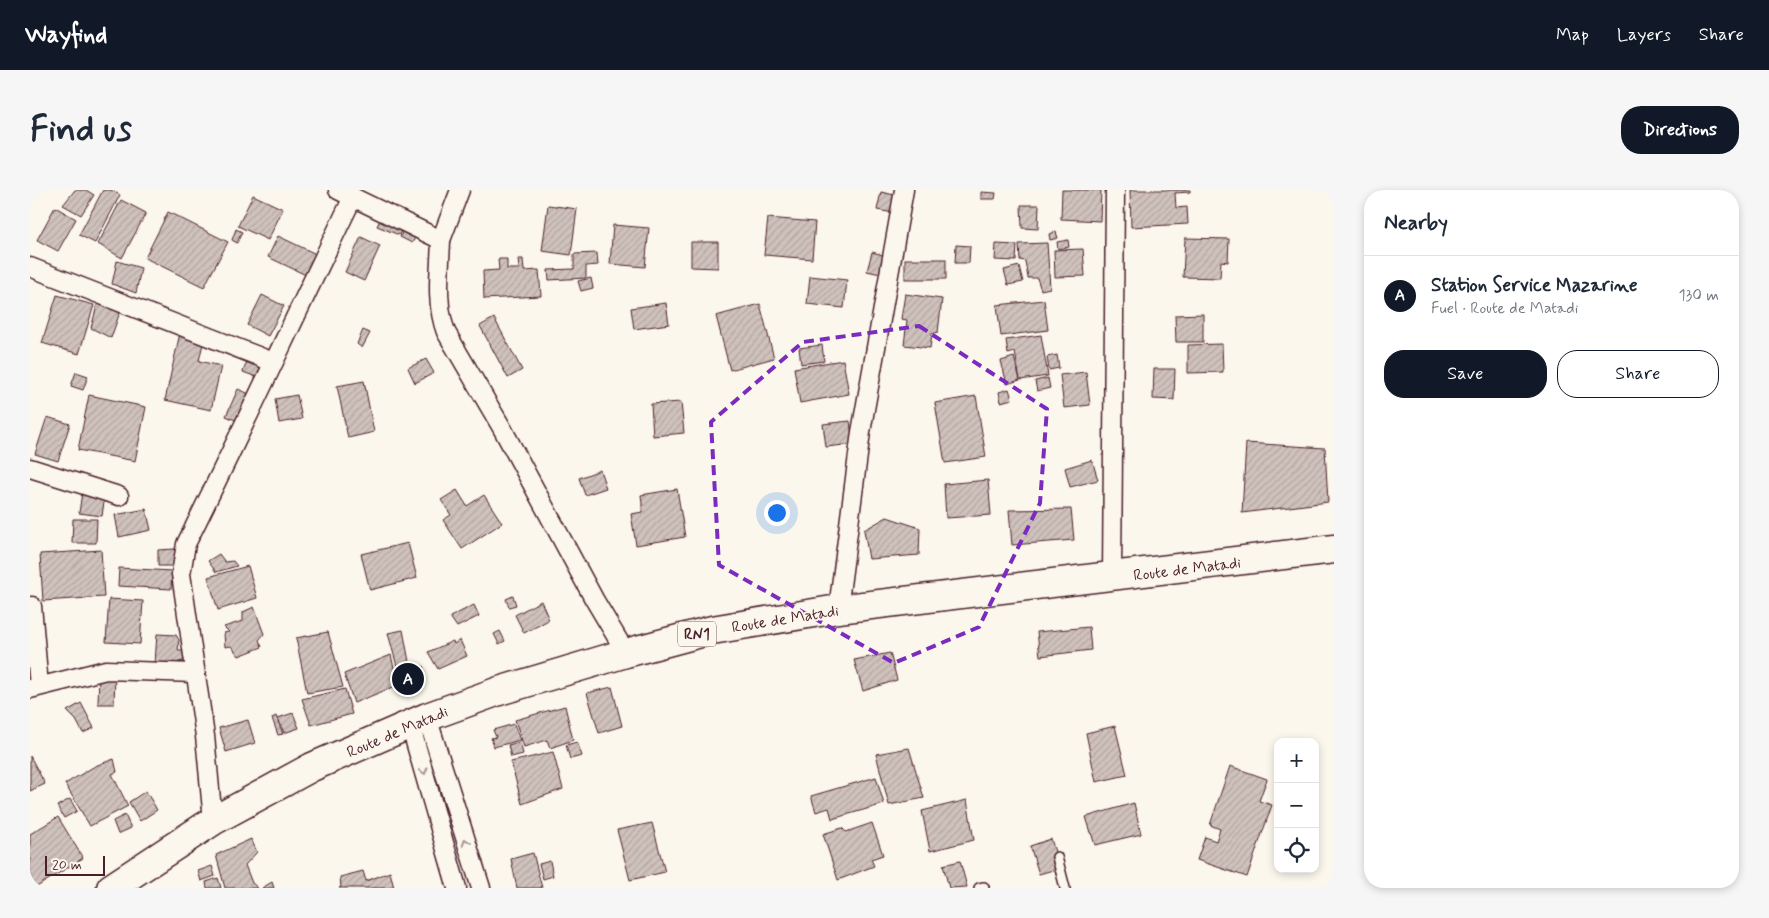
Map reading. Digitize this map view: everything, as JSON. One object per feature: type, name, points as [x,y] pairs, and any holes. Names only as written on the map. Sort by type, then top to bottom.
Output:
[{"type":"highway","name":"Route de Matadi","points":[[111,888],[213,821],[312,767],[418,720],[499,691],[626,653],[712,630],[838,609],[1334,549]]},
{"type":"street","points":[[460,190],[441,240],[439,307],[446,332],[502,428],[589,590],[626,653]]},
{"type":"street","points":[[838,609],[861,432],[904,190]]},
{"type":"street","points":[[1112,577],[1115,190]]},
{"type":"street","points":[[213,821],[205,736],[181,574],[186,544],[236,444],[346,194],[441,240]]},
{"type":"street","points":[[30,267],[272,362]]},
{"type":"street","points":[[30,468],[119,496]]},
{"type":"street","points":[[32,606],[34,688],[106,670],[195,673]]},
{"type":"street","points":[[418,720],[457,888]]},
{"type":"street","points":[[418,720],[481,888]]},
{"type":"lane","points":[[1057,856],[1065,888]]},
{"type":"highlighted area","points":[[919,326],[1047,409],[1040,503],[979,627],[894,663],[719,565],[711,422],[803,342]]},
{"type":"building","points":[[75,190],[86,190],[94,195],[81,215],[63,205]]},
{"type":"building","points":[[103,190],[111,190],[120,195],[95,243],[79,235]]},
{"type":"building","points":[[1062,190],[1101,190],[1100,221],[1061,219]]},
{"type":"building","points":[[1130,190],[1190,190],[1190,192],[1175,193],[1176,208],[1187,207],[1188,224],[1131,227]]},
{"type":"building","points":[[881,192],[903,197],[899,214],[877,210]]},
{"type":"building","points":[[981,192],[996,193],[995,199],[981,199]]},
{"type":"building","points":[[253,195],[283,209],[268,240],[238,226]]},
{"type":"building","points":[[121,200],[146,213],[122,258],[98,244]]},
{"type":"building","points":[[548,205],[577,209],[571,255],[542,251]]},
{"type":"building","points":[[1021,205],[1039,205],[1038,229],[1022,228]]},
{"type":"building","points":[[55,207],[76,219],[58,251],[37,240]]},
{"type":"building","points":[[168,212],[228,242],[204,287],[145,258]]},
{"type":"building","points":[[382,216],[404,225],[399,235],[377,226]]},
{"type":"building","points":[[768,218],[815,222],[812,259],[764,255]]},
{"type":"building","points":[[613,225],[649,228],[645,267],[610,264]]},
{"type":"building","points":[[405,226],[418,233],[412,243],[400,237]]},
{"type":"building","points":[[236,229],[242,232],[237,243],[232,240]]},
{"type":"building","points":[[1056,232],[1058,238],[1050,240],[1049,234]]},
{"type":"building","points":[[278,236],[318,255],[308,276],[268,257]]},
{"type":"building","points":[[361,237],[380,246],[364,281],[345,272]]},
{"type":"building","points":[[1185,238],[1229,239],[1228,262],[1221,261],[1220,278],[1183,277]]},
{"type":"building","points":[[1068,240],[1069,247],[1058,249],[1057,242]]},
{"type":"building","points":[[691,242],[718,242],[718,268],[691,267]]},
{"type":"building","points":[[1047,243],[1050,288],[1041,290],[1037,278],[1028,278],[1025,261],[1020,260],[1019,244]]},
{"type":"building","points":[[996,244],[1017,245],[1016,261],[995,260]]},
{"type":"building","points":[[956,245],[970,246],[969,263],[955,263]]},
{"type":"building","points":[[1083,249],[1085,276],[1055,277],[1054,250]]},
{"type":"building","points":[[872,252],[890,257],[885,275],[867,271]]},
{"type":"building","points":[[597,253],[598,265],[586,266],[586,278],[549,280],[548,270],[574,269],[574,254]]},
{"type":"building","points":[[498,259],[507,259],[507,269],[519,269],[518,259],[523,259],[524,271],[539,270],[541,296],[484,299],[483,271],[499,270]]},
{"type":"building","points":[[905,259],[946,259],[946,279],[905,279]]},
{"type":"building","points":[[117,261],[141,268],[136,293],[112,284]]},
{"type":"building","points":[[1019,266],[1023,282],[1008,285],[1004,270]]},
{"type":"building","points":[[810,276],[847,280],[844,308],[807,304]]},
{"type":"building","points":[[591,278],[593,288],[581,291],[578,281]]},
{"type":"building","points":[[905,294],[942,299],[938,332],[932,334],[930,348],[904,345],[907,320],[901,319]]},
{"type":"building","points":[[57,295],[94,305],[79,354],[42,343]]},
{"type":"building","points":[[262,295],[284,306],[268,336],[247,325]]},
{"type":"building","points":[[99,298],[121,309],[111,338],[91,328]]},
{"type":"building","points":[[1044,300],[1048,330],[1001,336],[997,305]]},
{"type":"building","points":[[666,303],[669,324],[634,329],[631,308]]},
{"type":"building","points":[[760,304],[774,358],[730,370],[716,316]]},
{"type":"building","points":[[1203,314],[1203,342],[1176,342],[1175,315]]},
{"type":"building","points":[[494,318],[522,370],[508,378],[480,326]]},
{"type":"building","points":[[363,330],[370,333],[362,348],[357,344]]},
{"type":"building","points":[[180,333],[204,339],[199,361],[221,366],[211,410],[165,400]]},
{"type":"building","points":[[1041,335],[1048,376],[1020,380],[1015,352],[1008,354],[1006,340]]},
{"type":"building","points":[[1222,344],[1223,372],[1188,373],[1188,345]]},
{"type":"building","points":[[822,345],[824,361],[801,364],[799,348]]},
{"type":"building","points":[[1057,355],[1059,368],[1049,370],[1047,357]]},
{"type":"building","points":[[249,356],[267,364],[262,379],[243,372]]},
{"type":"building","points":[[1014,357],[1020,380],[1007,384],[1001,361]]},
{"type":"building","points":[[426,359],[434,373],[415,383],[408,368]]},
{"type":"building","points":[[843,360],[849,394],[800,403],[794,368]]},
{"type":"building","points":[[1154,369],[1175,369],[1174,400],[1153,399]]},
{"type":"building","points":[[76,372],[88,376],[83,390],[71,386]]},
{"type":"building","points":[[1086,372],[1090,405],[1064,408],[1060,375]]},
{"type":"building","points":[[1048,378],[1050,388],[1037,391],[1035,381]]},
{"type":"building","points":[[364,381],[374,432],[348,438],[337,386]]},
{"type":"building","points":[[238,389],[254,396],[242,423],[226,416]]},
{"type":"building","points":[[1009,389],[1012,399],[1001,402],[999,392]]},
{"type":"building","points":[[89,395],[146,407],[135,461],[78,450]]},
{"type":"building","points":[[297,395],[302,419],[279,423],[275,399]]},
{"type":"building","points":[[976,396],[986,457],[945,463],[935,403]]},
{"type":"building","points":[[681,402],[684,433],[653,436],[651,404]]},
{"type":"building","points":[[47,417],[70,424],[58,461],[35,454]]},
{"type":"building","points":[[850,421],[853,444],[826,447],[823,424]]},
{"type":"building","points":[[1246,443],[1325,448],[1328,502],[1242,513]]},
{"type":"building","points":[[1092,460],[1098,480],[1070,487],[1065,468]]},
{"type":"building","points":[[600,470],[606,488],[585,495],[579,478]]},
{"type":"building","points":[[988,480],[991,515],[946,518],[944,484]]},
{"type":"building","points":[[677,489],[685,537],[636,545],[631,514],[643,512],[641,495]]},
{"type":"building","points":[[457,490],[467,506],[484,495],[502,523],[462,549],[443,520],[451,515],[441,500]]},
{"type":"building","points":[[82,492],[105,495],[102,516],[79,513]]},
{"type":"building","points":[[146,509],[151,530],[119,537],[115,515]]},
{"type":"building","points":[[1071,509],[1074,540],[1012,545],[1009,510]]},
{"type":"building","points":[[887,517],[920,528],[919,555],[869,559],[864,530]]},
{"type":"building","points":[[73,519],[97,519],[96,543],[72,543]]},
{"type":"building","points":[[408,543],[417,578],[370,590],[361,554]]},
{"type":"building","points":[[175,549],[175,566],[158,566],[158,550]]},
{"type":"building","points":[[101,550],[104,597],[43,601],[40,554]]},
{"type":"building","points":[[219,554],[225,562],[233,561],[237,566],[216,572],[208,561]]},
{"type":"building","points":[[248,566],[257,598],[218,610],[208,577]]},
{"type":"building","points":[[119,568],[172,571],[171,589],[118,586]]},
{"type":"building","points":[[513,596],[516,605],[509,607],[506,599]]},
{"type":"building","points":[[109,599],[143,601],[140,644],[106,642]]},
{"type":"building","points":[[541,601],[549,620],[524,633],[515,615]]},
{"type":"building","points":[[474,605],[479,616],[457,627],[450,617]]},
{"type":"building","points":[[254,607],[264,634],[259,640],[262,647],[239,656],[231,646],[225,647],[224,633],[229,632],[224,627],[243,621],[243,612]]},
{"type":"building","points":[[1089,627],[1091,650],[1040,656],[1037,632]]},
{"type":"building","points":[[403,630],[410,667],[398,670],[388,633]]},
{"type":"building","points":[[500,631],[505,641],[499,644],[494,634]]},
{"type":"building","points":[[328,632],[343,687],[307,693],[296,638]]},
{"type":"building","points":[[157,634],[176,635],[179,640],[178,651],[189,651],[191,659],[171,664],[155,663]]},
{"type":"building","points":[[460,640],[467,656],[438,669],[428,652],[453,641],[454,644]]},
{"type":"building","points":[[890,653],[897,680],[863,691],[854,660]]},
{"type":"building","points":[[391,655],[398,685],[354,703],[344,674]]},
{"type":"building","points":[[423,666],[425,672],[418,674],[416,667]]},
{"type":"building","points":[[99,674],[115,675],[114,704],[98,704]]},
{"type":"building","points":[[612,687],[622,726],[599,733],[587,693]]},
{"type":"building","points":[[345,689],[352,714],[311,725],[302,699]]},
{"type":"building","points":[[81,703],[94,728],[83,733],[76,720],[67,711]]},
{"type":"building","points":[[565,706],[573,740],[550,748],[547,740],[524,747],[515,720]]},
{"type":"building","points":[[293,713],[299,728],[284,733],[278,718]]},
{"type":"building","points":[[276,716],[283,734],[278,735],[272,718]]},
{"type":"building","points":[[248,720],[255,743],[226,752],[219,728]]},
{"type":"building","points":[[514,724],[520,740],[494,747],[491,738],[496,737],[493,730]]},
{"type":"building","points":[[1115,726],[1127,775],[1096,782],[1086,733]]},
{"type":"building","points":[[520,742],[523,754],[511,757],[508,745]]},
{"type":"building","points":[[577,742],[582,756],[570,759],[566,745]]},
{"type":"building","points":[[909,748],[924,798],[889,805],[876,754]]},
{"type":"building","points":[[553,752],[563,789],[522,804],[511,762]]},
{"type":"building","points":[[30,756],[45,784],[30,791]]},
{"type":"building","points":[[114,759],[117,772],[112,774],[128,806],[90,826],[65,784],[95,766]]},
{"type":"building","points":[[1230,766],[1267,779],[1259,801],[1272,805],[1247,877],[1197,860],[1205,837],[1216,841],[1220,829],[1210,825]]},
{"type":"building","points":[[876,777],[884,804],[832,819],[829,808],[816,812],[811,796]]},
{"type":"building","points":[[146,791],[157,810],[140,821],[129,802]]},
{"type":"building","points":[[70,799],[77,811],[64,818],[57,806]]},
{"type":"building","points":[[967,800],[974,840],[930,851],[922,811]]},
{"type":"building","points":[[1134,803],[1141,834],[1095,845],[1086,817]]},
{"type":"building","points":[[125,815],[131,828],[118,834],[113,821]]},
{"type":"building","points":[[58,817],[83,858],[35,888],[30,888],[30,834]]},
{"type":"building","points":[[652,823],[665,872],[630,880],[617,830]]},
{"type":"building","points":[[872,823],[883,855],[871,859],[874,866],[838,880],[823,834],[842,828],[846,832]]},
{"type":"building","points":[[251,839],[257,852],[245,865],[252,883],[258,888],[225,888],[216,855]]},
{"type":"building","points":[[1051,839],[1060,868],[1039,874],[1030,846]]},
{"type":"building","points":[[533,853],[542,888],[517,888],[511,859]]},
{"type":"building","points":[[550,861],[553,876],[543,879],[539,864]]},
{"type":"building","points":[[960,861],[967,887],[949,888],[943,865]]},
{"type":"building","points":[[212,866],[215,876],[201,881],[198,871]]},
{"type":"building","points":[[363,871],[366,881],[390,872],[394,888],[339,888],[341,887],[340,877]]},
{"type":"building","points":[[218,878],[221,888],[207,888],[206,882]]},
{"type":"building","points":[[272,882],[274,888],[262,888]]},
{"type":"place","name":"Station Service Mazarine","points":[[408,679]]}]
